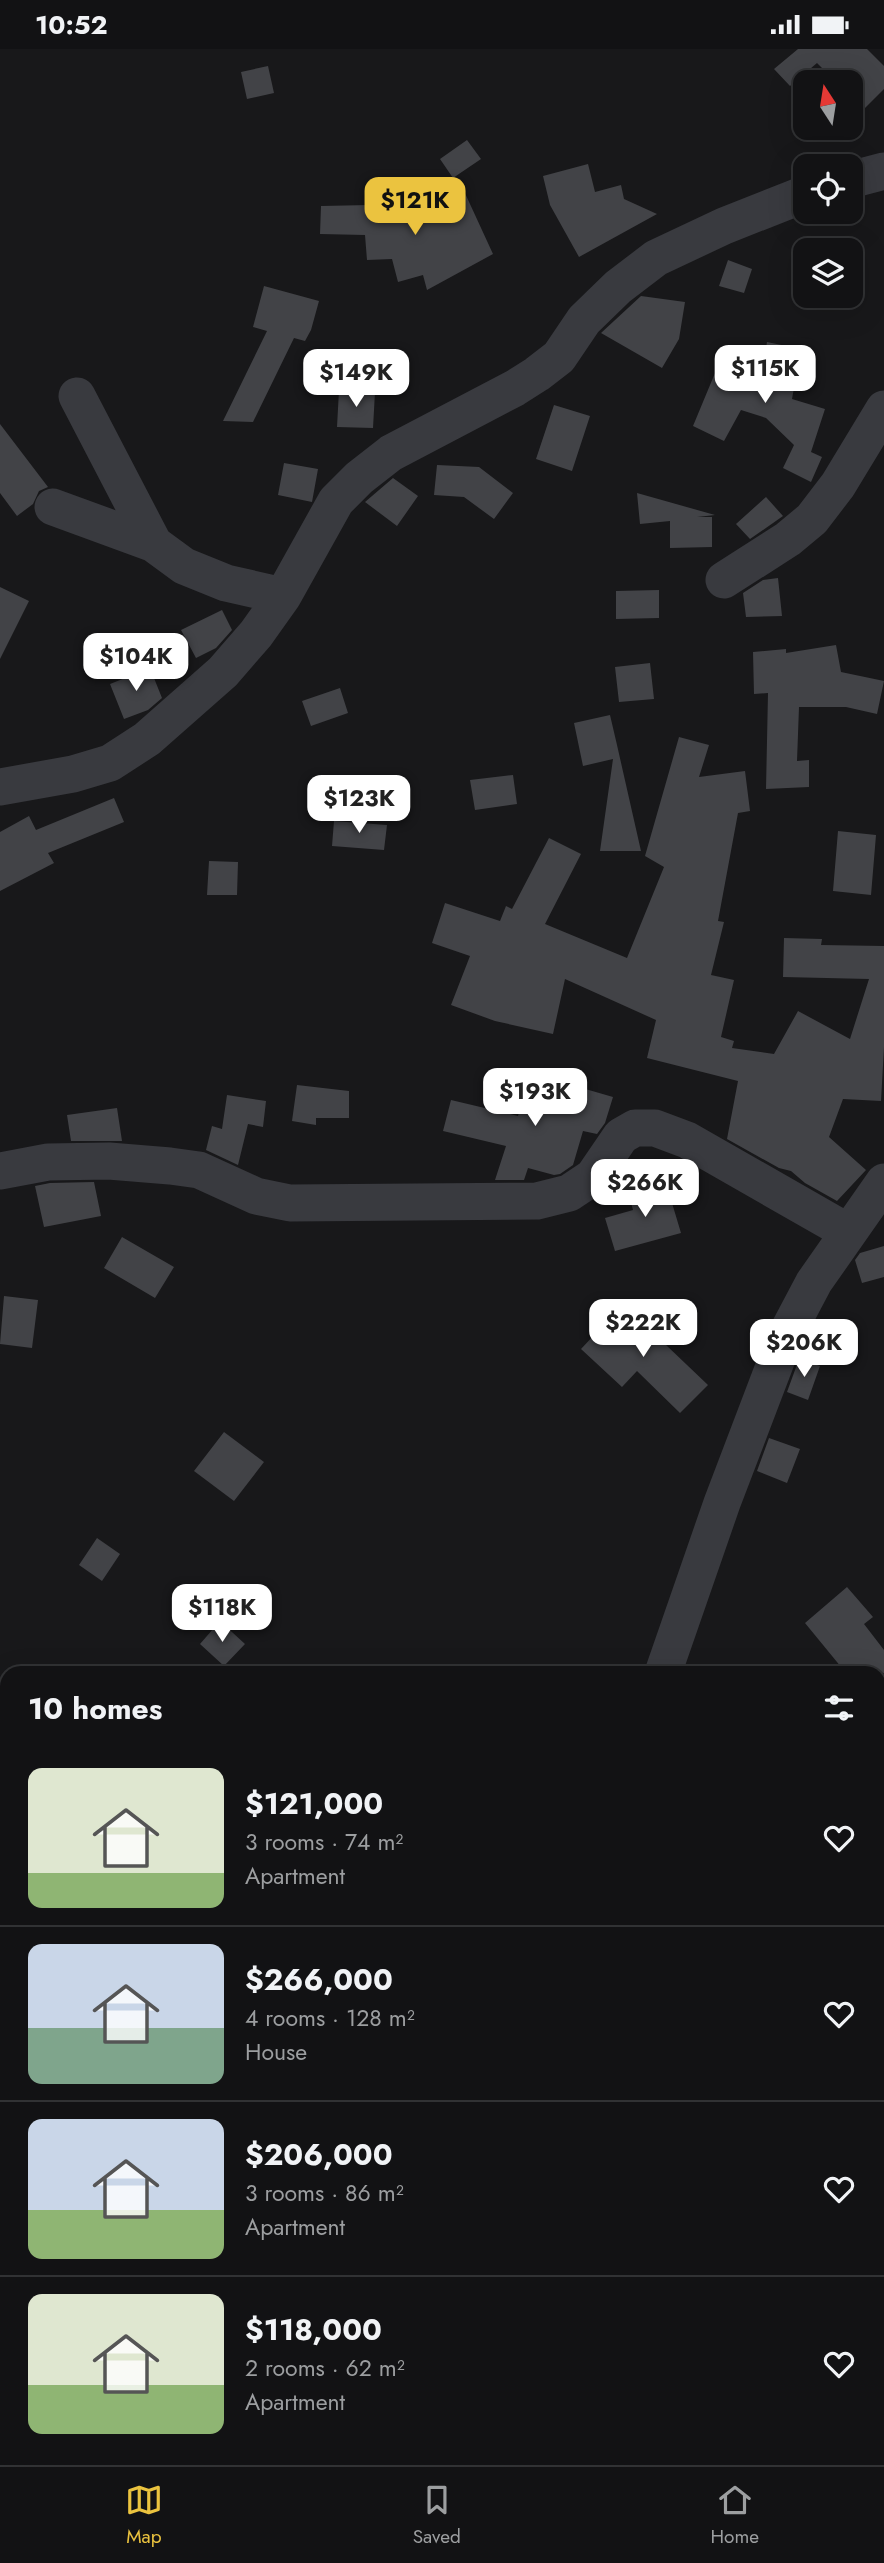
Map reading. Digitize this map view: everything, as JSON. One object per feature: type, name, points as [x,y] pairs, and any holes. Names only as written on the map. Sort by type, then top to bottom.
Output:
[{"type":"street","points":[[863,177],[884,171]]},
{"type":"street","points":[[0,787],[73,774],[110,763],[147,739],[223,672],[256,634],[283,596],[336,501],[359,478],[391,453],[515,388],[559,357],[584,320],[618,287],[656,258],[793,199]]},
{"type":"street","points":[[77,396],[154,544]]},
{"type":"street","points":[[724,580],[788,539],[812,519],[838,485],[884,409]]},
{"type":"street","points":[[53,507],[154,544],[184,566],[226,583],[283,596]]},
{"type":"street","points":[[0,1171],[48,1162],[110,1161],[199,1170],[257,1196],[290,1203],[537,1201],[569,1193],[593,1177],[621,1136],[635,1128],[655,1128],[687,1140],[848,1232]]},
{"type":"street","points":[[665,1666],[722,1503],[786,1335],[814,1282],[884,1182]]},
{"type":"building","points":[[798,49],[867,49],[884,66],[884,89],[864,109],[863,70],[824,70],[817,63],[809,70],[793,70],[793,83],[790,86],[774,69]]},
{"type":"building","points":[[268,66],[274,93],[247,99],[241,72]]},
{"type":"building","points":[[467,140],[481,159],[453,178],[440,159]]},
{"type":"building","points":[[588,164],[595,192],[621,185],[624,199],[657,214],[579,257],[550,205],[543,176]]},
{"type":"building","points":[[464,191],[493,254],[427,290],[423,275],[398,282],[392,259],[367,260],[365,235],[320,234],[321,206],[369,205],[421,211]]},
{"type":"building","points":[[728,260],[752,269],[744,293],[719,286]]},
{"type":"building","points":[[264,286],[319,301],[311,330],[305,341],[294,338],[253,422],[223,421],[267,331],[253,327]]},
{"type":"building","points":[[641,296],[685,302],[679,339],[662,368],[601,333]]},
{"type":"building","points":[[767,342],[801,349],[792,399],[825,409],[811,452],[822,457],[811,482],[783,468],[794,445],[766,418],[741,410],[724,441],[693,426],[720,361],[761,378]]},
{"type":"building","points":[[339,390],[375,392],[373,428],[337,427]]},
{"type":"building","points":[[554,405],[590,416],[572,471],[536,459]]},
{"type":"building","points":[[0,424],[48,487],[39,491],[33,504],[17,516],[0,493]]},
{"type":"building","points":[[284,463],[318,469],[312,502],[278,495]]},
{"type":"building","points":[[437,465],[479,467],[513,493],[494,519],[464,497],[434,495]]},
{"type":"building","points":[[393,478],[418,496],[397,526],[365,502]]},
{"type":"building","points":[[637,493],[715,515],[697,517],[712,517],[712,547],[670,548],[670,521],[640,524]]},
{"type":"building","points":[[766,497],[783,516],[750,539],[736,524]]},
{"type":"building","points":[[778,578],[782,616],[746,617],[743,593],[763,580]]},
{"type":"building","points":[[0,587],[29,601],[0,659]]},
{"type":"building","points":[[659,590],[659,618],[616,619],[616,591]]},
{"type":"building","points":[[222,610],[232,630],[216,648],[196,658],[181,630]]},
{"type":"building","points":[[836,645],[841,672],[884,681],[877,714],[846,707],[799,707],[797,761],[809,760],[809,787],[766,789],[768,693],[754,694],[753,652],[786,649],[786,653]]},
{"type":"building","points":[[650,663],[654,699],[619,702],[615,667]]},
{"type":"building","points":[[150,668],[162,698],[148,710],[124,719],[110,684]]},
{"type":"building","points":[[340,688],[348,713],[311,726],[302,701]]},
{"type":"building","points":[[610,715],[641,851],[600,851],[613,759],[583,766],[574,723]]},
{"type":"building","points":[[679,737],[709,745],[699,777],[745,771],[750,811],[738,813],[718,921],[724,922],[711,975],[734,980],[721,1037],[734,1041],[732,1048],[774,1054],[798,1011],[850,1039],[869,979],[783,977],[784,938],[822,939],[821,945],[884,946],[881,1101],[843,1099],[829,1137],[866,1170],[837,1201],[805,1183],[791,1171],[779,1168],[727,1139],[738,1081],[647,1058],[656,1020],[565,979],[553,1034],[495,1021],[451,1005],[470,956],[432,943],[445,903],[500,921],[506,906],[512,909],[549,838],[581,854],[545,924],[627,958],[664,867],[645,856]]},
{"type":"building","points":[[513,775],[517,804],[475,810],[470,780]]},
{"type":"building","points":[[114,798],[124,822],[48,853],[54,863],[0,891],[0,832],[29,816],[36,830]]},
{"type":"building","points":[[334,821],[387,825],[384,850],[332,846]]},
{"type":"building","points":[[838,831],[876,835],[871,895],[833,891]]},
{"type":"building","points":[[209,861],[238,862],[237,895],[207,895]]},
{"type":"building","points":[[528,1079],[574,1090],[575,1086],[613,1097],[605,1123],[597,1134],[583,1131],[573,1165],[560,1174],[528,1168],[524,1180],[495,1180],[506,1146],[443,1131],[451,1100],[518,1116]]},
{"type":"building","points":[[297,1085],[349,1091],[349,1118],[316,1118],[316,1125],[292,1121]]},
{"type":"building","points":[[227,1095],[266,1101],[263,1127],[248,1124],[238,1165],[206,1150],[212,1126],[222,1129]]},
{"type":"building","points":[[117,1108],[122,1141],[71,1141],[67,1115]]},
{"type":"building","points":[[94,1182],[101,1216],[44,1227],[35,1186]]},
{"type":"building","points":[[666,1183],[681,1233],[615,1251],[605,1218],[633,1210],[629,1195]]},
{"type":"building","points":[[122,1237],[174,1267],[155,1298],[104,1268]]},
{"type":"building","points":[[884,1246],[884,1277],[862,1283],[855,1260],[860,1253]]},
{"type":"building","points":[[4,1296],[38,1300],[32,1348],[0,1344]]},
{"type":"building","points":[[623,1304],[708,1385],[680,1413],[637,1371],[622,1387],[581,1349]]},
{"type":"building","points":[[799,1359],[820,1366],[808,1400],[787,1392]]},
{"type":"building","points":[[224,1432],[264,1462],[234,1501],[194,1471]]},
{"type":"building","points":[[769,1438],[800,1449],[787,1483],[757,1471]]},
{"type":"building","points":[[97,1538],[120,1554],[102,1581],[79,1565]]},
{"type":"building","points":[[847,1587],[873,1617],[864,1624],[884,1650],[884,1666],[840,1666],[805,1623]]},
{"type":"building","points":[[220,1621],[245,1644],[224,1666],[200,1644]]}]
